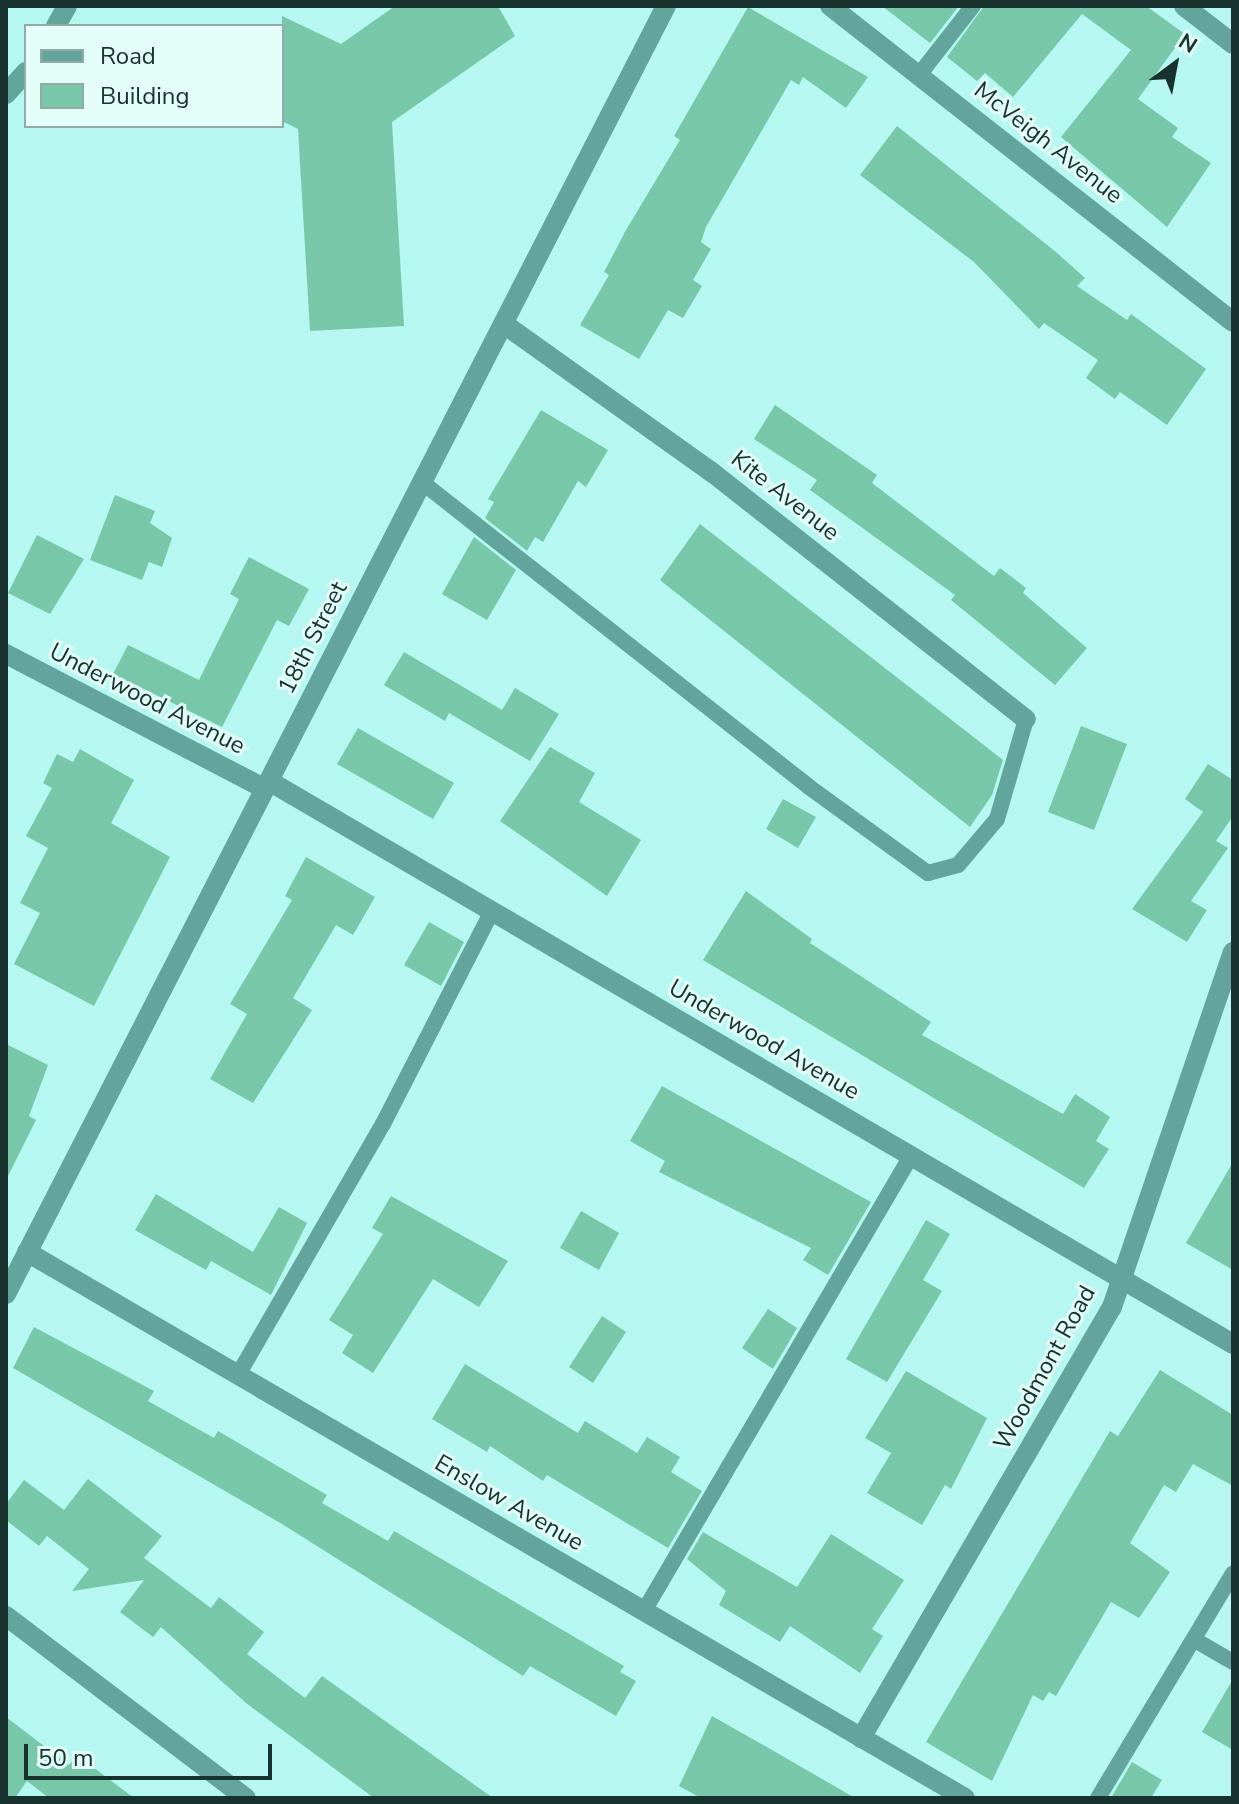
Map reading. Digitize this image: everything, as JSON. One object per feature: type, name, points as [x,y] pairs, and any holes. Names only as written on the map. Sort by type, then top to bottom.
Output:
[{"type":"street","points":[[57,24],[67,6]]},
{"type":"street","name":"18th Street","points":[[6,1294],[666,6]]},
{"type":"street","name":"McVeigh Avenue","points":[[830,6],[1233,322]]},
{"type":"street","points":[[1184,6],[1233,44]]},
{"type":"street","points":[[6,94],[24,74]]},
{"type":"street","name":"Kite Avenue","points":[[504,324],[713,473],[1026,719]]},
{"type":"street","name":"Underwood Avenue","points":[[6,654],[267,785],[492,911],[1233,1344]]},
{"type":"street","name":"Woodmont Road","points":[[861,1738],[1103,1324],[1121,1280],[1233,952]]},
{"type":"street","name":"Enslow Avenue","points":[[27,1252],[965,1798]]},
{"type":"street","points":[[6,1616],[246,1798]]},
{"type":"lane","points":[[919,75],[973,6]]},
{"type":"lane","points":[[423,483],[809,787],[928,873],[958,865],[997,819],[1026,719]]},
{"type":"lane","points":[[238,1375],[383,1124],[492,911]]},
{"type":"lane","points":[[644,1611],[911,1156]]},
{"type":"lane","points":[[1098,1798],[1233,1573]]},
{"type":"lane","points":[[1195,1640],[1233,1662]]},
{"type":"building","points":[[395,6],[498,6],[515,36],[392,122],[404,326],[310,331],[298,129],[284,122],[282,16],[341,44]]},
{"type":"building","points":[[882,6],[959,6],[930,43]]},
{"type":"building","points":[[984,6],[1146,6],[1185,34],[1138,99],[1178,128],[1172,137],[1211,163],[1167,227],[1061,137],[1131,50],[1082,14],[1013,97],[985,73],[977,81],[947,57]]},
{"type":"building","points":[[748,7],[868,77],[846,108],[803,77],[799,85],[791,80],[706,227],[701,242],[711,249],[693,280],[702,286],[683,318],[668,310],[639,359],[580,325],[609,275],[604,272],[626,230],[680,140],[674,136]]},
{"type":"building","points":[[897,126],[1056,252],[1085,278],[1077,286],[1127,320],[1131,314],[1206,369],[1167,425],[1120,392],[1115,399],[1086,378],[1098,360],[1044,323],[1039,329],[974,262],[860,175]]},
{"type":"building","points":[[775,405],[877,475],[872,483],[994,576],[1000,568],[1026,588],[1023,593],[1087,648],[1055,685],[951,600],[955,595],[810,490],[817,480],[754,439]]},
{"type":"building","points":[[541,410],[608,450],[586,487],[578,481],[543,542],[535,537],[527,551],[485,518],[494,502],[488,499]]},
{"type":"building","points":[[115,495],[155,511],[150,523],[172,538],[162,567],[149,562],[142,580],[90,560]]},
{"type":"building","points":[[700,524],[1003,760],[992,795],[970,827],[660,580]]},
{"type":"building","points":[[37,535],[84,559],[50,614],[8,593]]},
{"type":"building","points":[[474,537],[516,570],[487,620],[442,594]]},
{"type":"building","points":[[249,557],[309,589],[289,626],[277,620],[222,727],[113,674],[128,645],[199,680],[239,599],[230,594]]},
{"type":"building","points":[[404,652],[502,710],[515,688],[559,714],[530,761],[449,713],[445,721],[384,685]]},
{"type":"building","points":[[1081,726],[1127,744],[1094,830],[1048,812]]},
{"type":"building","points":[[358,728],[454,783],[433,819],[337,764]]},
{"type":"building","points":[[550,747],[595,773],[579,802],[641,840],[607,896],[500,821]]},
{"type":"building","points":[[80,749],[134,780],[111,823],[170,857],[94,1006],[14,964],[40,913],[20,903],[48,848],[26,836],[52,788],[43,783],[57,754],[73,762]]},
{"type":"building","points":[[1208,764],[1233,780],[1233,816],[1216,841],[1228,848],[1191,901],[1207,910],[1187,942],[1132,909],[1203,812],[1185,799]]},
{"type":"building","points":[[783,799],[816,817],[798,848],[766,829]]},
{"type":"building","points":[[306,857],[375,897],[353,935],[336,925],[293,998],[312,1010],[253,1103],[210,1079],[247,1014],[230,1004],[292,900],[285,896]]},
{"type":"building","points":[[746,891],[812,939],[810,943],[931,1022],[922,1035],[1063,1114],[1075,1094],[1110,1117],[1096,1141],[1109,1149],[1084,1188],[703,960]]},
{"type":"building","points":[[429,922],[464,942],[441,986],[404,965]]},
{"type":"building","points":[[6,1044],[48,1065],[29,1116],[36,1120],[6,1180]]},
{"type":"building","points":[[662,1086],[871,1202],[828,1275],[803,1260],[811,1248],[659,1172],[665,1161],[630,1141]]},
{"type":"building","points":[[1233,1162],[1233,1270],[1186,1243]]},
{"type":"building","points":[[156,1194],[253,1252],[279,1207],[307,1223],[271,1295],[211,1261],[206,1270],[135,1230]]},
{"type":"building","points":[[391,1196],[508,1261],[479,1307],[433,1279],[373,1373],[342,1353],[353,1335],[329,1320],[383,1234],[372,1228]]},
{"type":"building","points":[[581,1211],[619,1233],[599,1270],[560,1248]]},
{"type":"building","points":[[926,1220],[950,1234],[923,1280],[942,1291],[887,1382],[846,1359]]},
{"type":"building","points":[[768,1309],[797,1328],[773,1369],[742,1348]]},
{"type":"building","points":[[602,1316],[626,1332],[593,1383],[569,1367]]},
{"type":"building","points":[[34,1327],[154,1391],[148,1401],[214,1438],[218,1431],[327,1495],[322,1503],[388,1541],[394,1531],[624,1666],[620,1672],[636,1681],[616,1716],[530,1666],[523,1676],[282,1524],[13,1368]]},
{"type":"building","points":[[465,1364],[578,1433],[585,1421],[637,1453],[647,1437],[680,1457],[671,1472],[702,1491],[668,1548],[547,1475],[543,1481],[490,1446],[487,1452],[432,1419]]},
{"type":"building","points":[[1160,1370],[1233,1415],[1233,1486],[1193,1464],[1176,1492],[1164,1485],[1130,1543],[1170,1572],[1139,1618],[1111,1602],[1056,1696],[1049,1692],[1043,1701],[1033,1695],[992,1781],[926,1742],[1110,1431],[1118,1436]]},
{"type":"building","points":[[906,1371],[987,1418],[951,1489],[945,1485],[922,1525],[867,1493],[891,1453],[865,1438]]},
{"type":"building","points":[[88,1479],[162,1536],[144,1558],[211,1608],[219,1597],[264,1632],[247,1654],[305,1698],[322,1676],[493,1798],[374,1798],[246,1703],[161,1627],[153,1637],[120,1612],[144,1580],[72,1591],[89,1569],[47,1536],[39,1546],[6,1520],[6,1504],[24,1480],[64,1510]]},
{"type":"building","points":[[703,1532],[797,1587],[831,1534],[904,1580],[872,1629],[883,1636],[860,1673],[790,1626],[780,1642],[719,1605],[726,1591],[687,1559]]},
{"type":"building","points":[[1233,1679],[1233,1750],[1202,1732]]},
{"type":"building","points":[[712,1716],[855,1798],[701,1798],[679,1786]]},
{"type":"building","points":[[6,1717],[69,1765],[77,1755],[134,1798],[49,1798],[27,1781],[15,1798],[6,1798]]},
{"type":"building","points":[[1132,1762],[1162,1780],[1151,1798],[1111,1798]]}]
